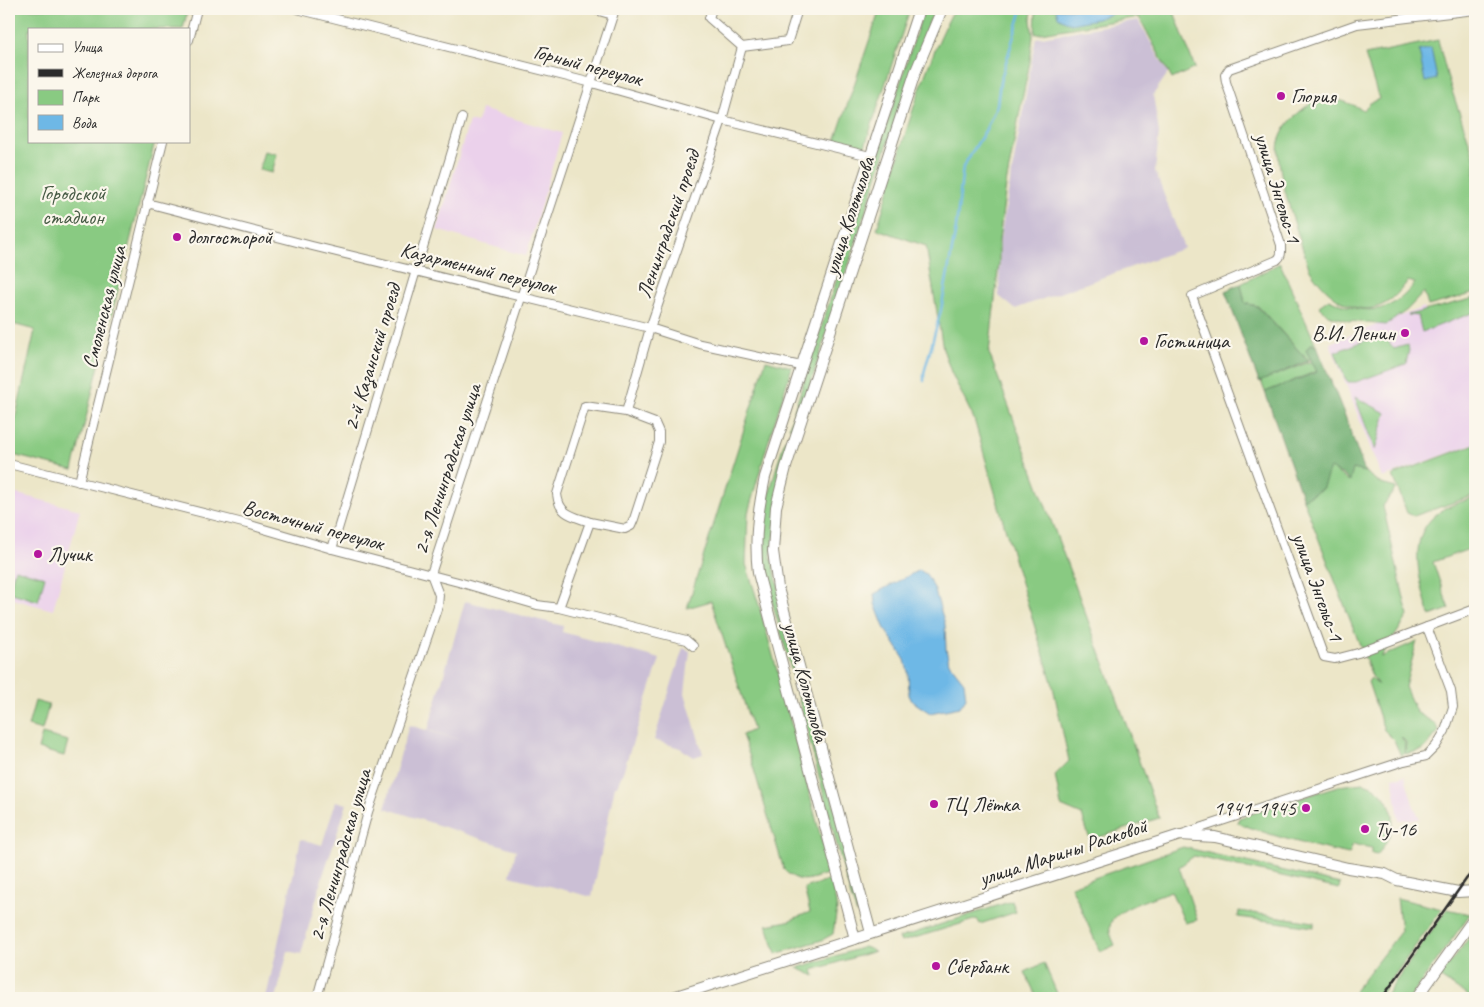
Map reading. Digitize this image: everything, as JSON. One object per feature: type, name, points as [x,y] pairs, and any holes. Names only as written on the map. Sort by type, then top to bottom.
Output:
[{"type":"main road","name":"улица Колотилова","points":[[855,939],[758,573],[755,549],[758,512],[765,477],[919,9]]},
{"type":"main road","name":"улица Колотилова","points":[[871,933],[778,588],[773,551],[776,507],[786,467],[915,74],[942,9]]},
{"type":"main road","points":[[780,432],[796,438]]},
{"type":"main road","name":"улица Марины Расковой","points":[[670,998],[1180,835],[1216,838],[1348,868],[1385,874],[1397,880],[1458,892],[1475,891]]},
{"type":"main road","points":[[1417,998],[1475,917]]},
{"type":"street","points":[[190,36],[197,9]]},
{"type":"street","name":"Горный переулок","points":[[297,9],[592,84],[722,120],[870,156]]},
{"type":"street","points":[[592,9],[614,12]]},
{"type":"street","points":[[712,9],[709,18],[742,47],[788,41],[798,9]]},
{"type":"street","name":"улица Энгельс-1","points":[[1475,10],[1358,24],[1229,69],[1225,75],[1226,82],[1281,245],[1281,252],[1277,260],[1192,296],[1324,657],[1335,659],[1358,653],[1475,609]]},
{"type":"street","name":"2-я Ленинградская улица","points":[[317,998],[368,812],[438,606],[439,595],[431,574],[614,12]]},
{"type":"street","name":"Ленинградский проезд","points":[[626,412],[650,328],[722,120],[742,47]]},
{"type":"street","name":"2-й Казанский проезд","points":[[332,549],[462,118]]},
{"type":"street","name":"Смоленская улица","points":[[79,482],[163,142]]},
{"type":"street","name":"Казарменный переулок","points":[[147,203],[416,272],[650,328],[700,344],[801,366]]},
{"type":"street","points":[[585,406],[626,412],[654,423],[659,432],[659,442],[631,526],[625,530],[590,522],[562,510],[558,505],[557,494],[585,406]]},
{"type":"street","name":"Восточный переулок","points":[[9,464],[247,524],[537,605],[559,608],[686,640],[693,646]]},
{"type":"street","points":[[559,608],[590,522]]},
{"type":"street","points":[[1180,835],[1404,760],[1426,756],[1436,746],[1445,731],[1453,708],[1451,691],[1427,627]]},
{"type":"shaded area","points":[[1138,20],[1168,73],[1153,95],[1159,133],[1155,171],[1184,248],[1015,309],[999,296],[1000,239],[1036,38]]},
{"type":"shaded area","points":[[481,109],[562,133],[526,256],[437,230],[469,121],[477,123]]},
{"type":"shaded area","points":[[1475,297],[1475,443],[1382,478],[1330,343],[1424,307],[1427,316]]},
{"type":"shaded area","name":"Лучик","points":[[9,492],[80,510],[53,610],[9,598]]},
{"type":"shaded area","points":[[465,601],[563,626],[562,632],[660,659],[623,772],[617,786],[615,786],[592,897],[510,876],[516,850],[385,808],[409,725],[473,744],[428,730]]},
{"type":"shaded area","points":[[683,648],[690,651],[685,693],[703,754],[694,757],[680,748],[654,740]]},
{"type":"shaded area","points":[[1405,776],[1413,804],[1420,819],[1399,820],[1393,778]]},
{"type":"shaded area","points":[[336,801],[347,804],[323,875],[301,954],[288,951],[276,998],[266,998],[301,839],[322,845]]},
{"type":"green space","name":"Городской стадион","points":[[9,9],[188,9],[183,28],[28,28],[28,142],[155,142],[73,470],[9,454],[35,330],[9,323]]},
{"type":"green space","points":[[880,9],[910,9],[864,149],[835,141]]},
{"type":"green space","points":[[924,9],[936,9],[928,25],[893,127],[796,429],[789,427]]},
{"type":"green space","points":[[954,9],[1032,9],[1033,36],[1030,62],[1006,185],[989,353],[1119,704],[1159,818],[1090,840],[1082,815],[1061,806],[1055,775],[1069,761],[1052,682],[1018,573],[974,419],[951,372],[943,349],[926,246],[877,229],[920,89],[941,35]]},
{"type":"green space","points":[[1036,9],[1173,9],[1195,68],[1172,79],[1139,17],[1035,34]]},
{"type":"green space","points":[[1438,40],[1448,79],[1475,159],[1475,293],[1428,306],[1424,292],[1407,310],[1386,325],[1349,321],[1328,315],[1319,306],[1329,299],[1353,308],[1365,310],[1386,307],[1406,294],[1415,283],[1408,281],[1386,303],[1375,308],[1363,309],[1342,302],[1323,287],[1309,268],[1289,204],[1278,153],[1281,137],[1285,128],[1295,116],[1318,100],[1340,100],[1363,110],[1370,103],[1379,99],[1365,55]]},
{"type":"green space","points":[[264,151],[277,154],[272,173],[259,170]]},
{"type":"green space","points":[[1280,263],[1317,347],[1311,343],[1306,350],[1311,360],[1301,353],[1258,306],[1245,303],[1241,284]]},
{"type":"green space","points":[[1241,284],[1245,303],[1258,307],[1308,361],[1259,382],[1225,291]]},
{"type":"green space","points":[[1475,298],[1475,312],[1422,332],[1418,316],[1408,315]]},
{"type":"green space","points":[[1383,334],[1394,349],[1407,345],[1409,350],[1406,364],[1356,382],[1348,382],[1335,352]]},
{"type":"green space","points":[[1311,344],[1317,347],[1365,472],[1353,469],[1350,482],[1343,475],[1330,468],[1322,489],[1303,499],[1265,392],[1317,372],[1306,350]]},
{"type":"green space","points":[[766,360],[792,367],[748,513],[746,564],[783,692],[830,873],[806,880],[796,878],[784,870],[742,735],[753,730],[711,601],[687,608]]},
{"type":"green space","points":[[1312,361],[1317,371],[1265,392],[1261,381]]},
{"type":"green space","points":[[1355,397],[1386,413],[1375,450]]},
{"type":"green space","points":[[785,439],[792,441],[771,557],[857,896],[857,914],[772,602],[765,570],[763,539],[765,513]]},
{"type":"green space","points":[[1475,444],[1475,495],[1414,516],[1407,513],[1393,475]]},
{"type":"green space","points":[[1330,467],[1349,482],[1353,469],[1365,472],[1381,484],[1396,488],[1383,506],[1408,616],[1381,657],[1417,641],[1405,687],[1416,712],[1434,723],[1439,731],[1423,750],[1405,754],[1406,742],[1401,737],[1405,743],[1404,754],[1401,756],[1394,740],[1384,730],[1368,682],[1371,678],[1378,685],[1372,676],[1303,499],[1322,489]]},
{"type":"green space","points":[[1475,497],[1475,547],[1433,562],[1449,609],[1430,616],[1419,572],[1419,543],[1424,529],[1433,518],[1446,508]]},
{"type":"green space","points":[[15,569],[45,577],[38,601],[9,592]]},
{"type":"green space","points":[[35,701],[49,705],[42,730],[28,726]]},
{"type":"green space","points":[[42,734],[68,741],[64,756],[38,749]]},
{"type":"green space","points":[[1363,783],[1372,786],[1382,794],[1393,815],[1389,837],[1377,855],[1372,854],[1372,848],[1353,844],[1349,854],[1321,848],[1265,833],[1238,823],[1239,818],[1338,786]]},
{"type":"green space","points":[[1183,847],[1340,884],[1339,889],[1194,856],[1179,867],[1197,920],[1185,923],[1171,891],[1126,909],[1118,915],[1112,921],[1110,927],[1115,945],[1100,952],[1071,886]]},
{"type":"green space","points":[[831,880],[837,908],[833,934],[822,940],[776,954],[767,925],[788,921],[810,912],[804,888]]},
{"type":"green space","points":[[1397,898],[1442,909],[1378,998],[1349,998],[1401,931]]},
{"type":"green space","points":[[1012,901],[1016,912],[980,924],[977,919],[901,942],[899,938]]},
{"type":"green space","points":[[1447,909],[1470,914],[1410,998],[1384,998]]},
{"type":"green space","points":[[1239,911],[1314,922],[1314,927],[1238,917]]},
{"type":"green space","points":[[1475,930],[1475,998],[1471,998],[1439,977]]},
{"type":"green space","points":[[864,947],[875,951],[813,970],[815,976],[797,968]]},
{"type":"green space","points":[[1044,963],[1059,998],[1037,998],[1025,972]]},
{"type":"water","points":[[1056,9],[1122,10],[1097,19],[1071,24],[1058,17]]},
{"type":"water","points":[[1431,48],[1437,79],[1425,82],[1419,51]]},
{"type":"water","points":[[919,570],[926,574],[934,588],[945,624],[946,649],[949,663],[964,682],[966,698],[960,707],[930,713],[912,701],[909,695],[908,672],[905,660],[884,627],[875,604],[874,594]]},
{"type":"waterway","points":[[924,381],[924,373],[941,310],[956,228],[963,167],[985,131],[997,105],[1000,82],[1022,9]]},
{"type":"railway","points":[[1382,998],[1475,869]]},
{"type":"place","name":"Глория","points":[[1281,96]]},
{"type":"place","name":"долгосторой","points":[[177,237]]},
{"type":"place","name":"В.И. Ленин","points":[[1405,333]]},
{"type":"place","name":"Гостиница","points":[[1144,341]]},
{"type":"place","name":"Лучик","points":[[38,554]]},
{"type":"place","name":"ТЦ Лётка","points":[[934,804]]},
{"type":"place","name":"1941-1945","points":[[1306,808]]},
{"type":"place","name":"Ту-16","points":[[1365,829]]},
{"type":"place","name":"Сбербанк","points":[[936,966]]}]
